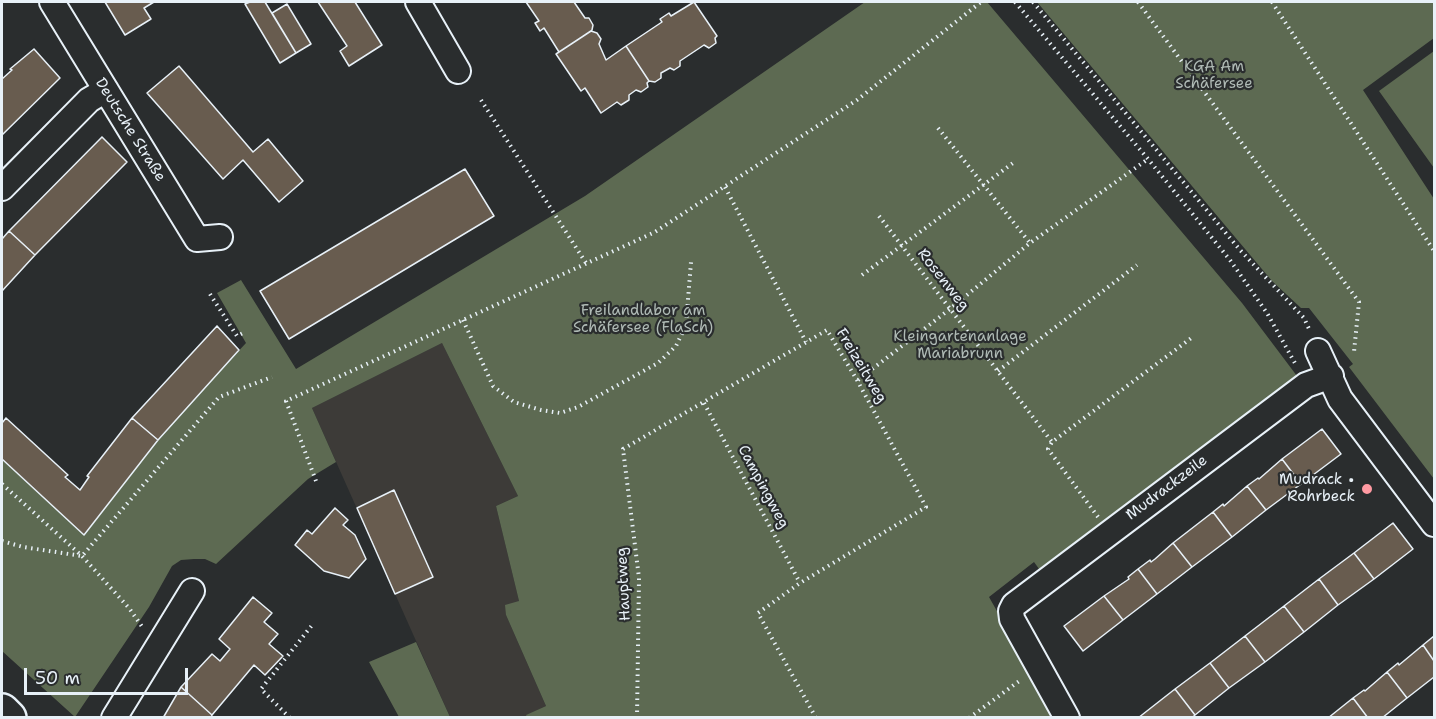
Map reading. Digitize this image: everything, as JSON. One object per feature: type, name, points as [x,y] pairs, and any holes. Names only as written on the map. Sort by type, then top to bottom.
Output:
[{"type":"main road","points":[[2,711],[9,717]]},
{"type":"street","name":"Deutsche Straße","points":[[52,2],[197,239],[219,237]]},
{"type":"street","points":[[418,2],[458,71]]},
{"type":"street","points":[[2,188],[89,100],[106,90]]},
{"type":"street","points":[[1318,351],[1340,399],[1434,524]]},
{"type":"street","name":"Mudrackzeile","points":[[1039,667],[1012,619],[1011,610],[1014,605],[1305,385],[1331,376]]},
{"type":"street","points":[[114,717],[192,591]]},
{"type":"street","points":[[1039,667],[1067,717]]},
{"type":"path","points":[[316,481],[286,401],[655,232],[857,100],[981,2]]},
{"type":"path","points":[[1015,2],[1230,260],[1267,313],[1294,360],[1305,385]]},
{"type":"path","points":[[1033,2],[1240,249],[1304,318],[1318,351]]},
{"type":"path","points":[[1138,2],[1359,302],[1354,352]]},
{"type":"path","points":[[1272,2],[1434,251]]},
{"type":"path","points":[[481,100],[586,264]]},
{"type":"path","points":[[938,128],[1030,243]]},
{"type":"path","points":[[857,380],[950,309],[1030,243],[1148,159]]},
{"type":"path","points":[[862,275],[1013,163]]},
{"type":"path","points":[[725,188],[806,342]]},
{"type":"path","name":"Rosenweg","points":[[879,216],[1052,442],[1048,449],[1110,532]]},
{"type":"path","points":[[463,320],[493,386],[514,402],[560,413],[578,407],[658,363],[676,346],[686,325],[691,262]]},
{"type":"path","points":[[998,371],[1137,265]]},
{"type":"path","points":[[210,294],[237,336],[245,332]]},
{"type":"path","name":"Freizeitweg","points":[[623,449],[827,330],[926,507],[800,583]]},
{"type":"path","points":[[1052,442],[1194,336]]},
{"type":"path","points":[[82,556],[219,397],[272,376]]},
{"type":"path","name":"Campingweg","points":[[704,403],[800,583]]},
{"type":"path","name":"Hauptweg","points":[[623,449],[639,578],[637,717]]},
{"type":"path","points":[[2,484],[82,556],[129,608],[143,628]]},
{"type":"path","points":[[2,541],[23,547],[82,556]]},
{"type":"path","points":[[800,583],[758,613],[815,717]]},
{"type":"path","points":[[290,717],[261,689],[314,624]]},
{"type":"path","points":[[969,717],[1039,667]]},
{"type":"shaded area","points":[[442,343],[518,496],[496,506],[519,601],[506,615],[546,706],[527,717],[450,717],[312,408]]},
{"type":"green space","name":"Kleingartenanlage Mariabrunn","points":[[865,2],[987,2],[1242,303],[1297,376],[1042,573],[1034,562],[989,597],[1057,717],[527,717],[526,715],[546,706],[506,615],[505,605],[519,601],[496,506],[518,496],[442,343],[312,408],[336,462],[308,479],[216,564],[205,559],[194,559],[181,560],[172,566],[149,607],[75,717],[2,651],[2,459],[84,535],[178,416],[246,343],[217,293],[241,280],[296,369],[585,196]]},
{"type":"green space","name":"KGA Am Schäfersee","points":[[1037,2],[1434,2],[1434,38],[1363,90],[1434,199],[1434,479],[1349,367],[1353,364],[1309,308],[1301,308],[1272,281]]},
{"type":"green space","points":[[1434,51],[1434,168],[1379,91]]},
{"type":"green space","points":[[416,642],[450,717],[399,717],[369,662]]},
{"type":"building","points":[[105,2],[154,2],[144,8],[151,19],[125,35]]},
{"type":"building","points":[[265,2],[296,53],[280,63],[245,4]]},
{"type":"building","points":[[318,2],[355,2],[382,45],[349,66],[340,51],[347,46]]},
{"type":"building","points":[[526,2],[574,2],[585,18],[589,18],[593,25],[592,30],[559,52],[544,28],[540,31],[535,23],[539,21]]},
{"type":"building","points":[[694,2],[717,36],[716,43],[709,48],[704,45],[680,61],[680,66],[674,70],[670,68],[661,73],[661,78],[655,82],[649,81],[626,46],[662,22],[660,19],[669,13],[671,16]]},
{"type":"building","points":[[287,4],[311,44],[296,53],[272,13]]},
{"type":"building","points":[[591,31],[597,33],[601,39],[599,44],[606,60],[626,46],[649,81],[648,87],[641,92],[636,90],[629,95],[629,100],[621,105],[617,102],[601,113],[585,88],[581,91],[556,54]]},
{"type":"building","points":[[34,49],[60,78],[2,135],[2,79],[12,70],[10,69]]},
{"type":"building","points":[[179,66],[253,152],[268,139],[303,181],[279,202],[243,160],[223,179],[147,93]]},
{"type":"building","points":[[102,137],[127,162],[35,255],[9,231]]},
{"type":"building","points":[[465,169],[494,216],[289,339],[260,291]]},
{"type":"building","points":[[9,231],[35,255],[2,291],[2,239]]},
{"type":"building","points":[[217,326],[239,350],[158,440],[132,418]]},
{"type":"building","points":[[6,418],[68,475],[65,477],[80,490],[89,477],[87,476],[132,418],[158,440],[84,535],[2,459],[2,423]]},
{"type":"building","points":[[1322,429],[1341,454],[1301,484],[1282,459]]},
{"type":"building","points":[[1282,459],[1301,484],[1266,510],[1247,486]]},
{"type":"building","points":[[1247,486],[1266,510],[1232,537],[1213,512],[1223,504],[1224,506]]},
{"type":"building","points":[[394,490],[433,577],[395,594],[357,508]]},
{"type":"building","points":[[335,508],[348,520],[343,525],[355,535],[366,559],[349,578],[324,571],[295,545],[307,530],[312,534]]},
{"type":"building","points":[[1213,512],[1232,537],[1192,567],[1173,543]]},
{"type":"building","points":[[1393,523],[1413,549],[1374,579],[1354,553]]},
{"type":"building","points":[[1173,543],[1192,567],[1157,594],[1138,569],[1150,560],[1151,562]]},
{"type":"building","points":[[1354,553],[1374,579],[1338,605],[1319,579]]},
{"type":"building","points":[[1138,569],[1157,594],[1123,620],[1104,596],[1129,579],[1128,577]]},
{"type":"building","points":[[1319,579],[1338,605],[1304,632],[1284,606]]},
{"type":"building","points":[[1104,596],[1123,620],[1083,651],[1064,626]]},
{"type":"building","points":[[253,597],[272,613],[264,622],[278,634],[269,644],[283,656],[265,675],[254,665],[212,715],[181,687],[212,654],[220,661],[230,649],[219,639]]},
{"type":"building","points":[[1284,606],[1304,632],[1265,662],[1245,636]]},
{"type":"building","points":[[1245,636],[1265,662],[1229,688],[1210,663]]},
{"type":"building","points":[[1434,636],[1434,661],[1423,645]]},
{"type":"building","points":[[1423,645],[1434,661],[1434,677],[1407,698],[1387,672]]},
{"type":"building","points":[[1210,663],[1229,688],[1195,715],[1175,689]]},
{"type":"building","points":[[1387,672],[1407,698],[1382,718],[1368,718],[1353,698]]},
{"type":"building","points":[[181,687],[212,715],[211,718],[163,718]]},
{"type":"building","points":[[1175,689],[1195,715],[1192,718],[1138,718]]},
{"type":"building","points":[[1353,698],[1368,718],[1328,718]]},
{"type":"place","name":"Mudrack • Rohrbeck","points":[[1367,489]]},
{"type":"park label","name":"Freilandlabor am Schäfersee (FlaSch)","points":[[643,320]]}]
